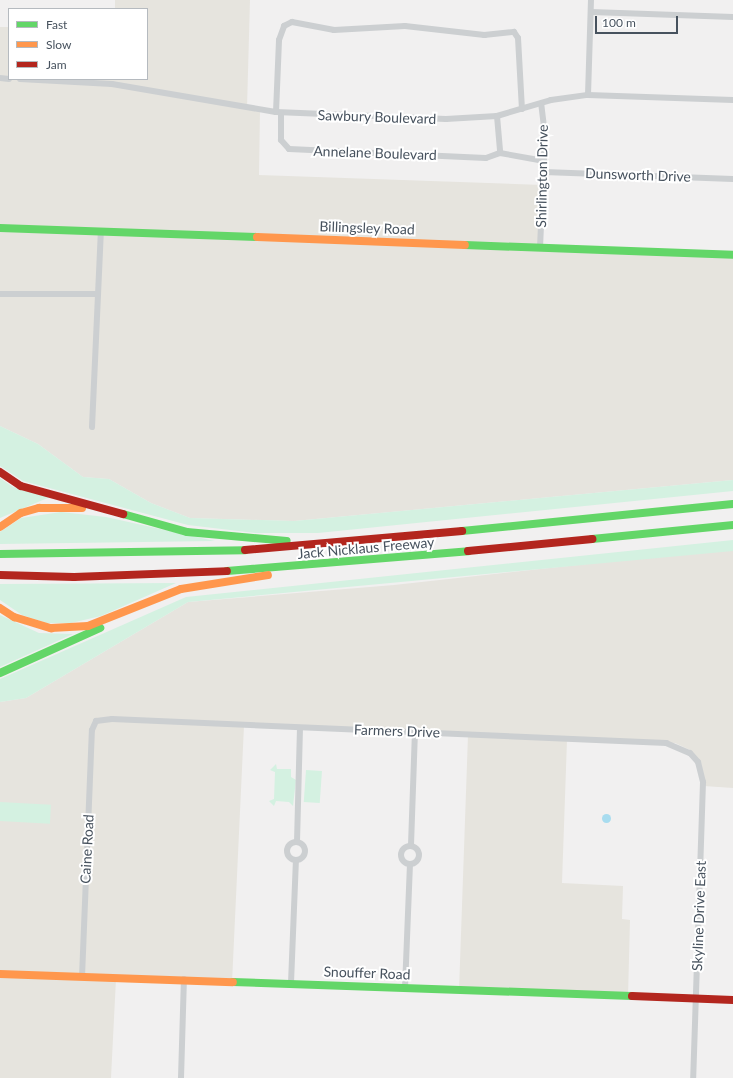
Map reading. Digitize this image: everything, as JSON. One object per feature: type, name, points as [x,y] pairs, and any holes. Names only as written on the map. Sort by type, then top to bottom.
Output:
[{"type":"main road","name":"Billingsley Road","points":[[0,228],[733,255]]},
{"type":"main road","points":[[0,472],[21,486],[187,532],[236,539],[388,539]]},
{"type":"main road","name":"Jack Nicklaus Freeway","points":[[0,554],[177,553],[388,539],[733,504]]},
{"type":"main road","points":[[0,527],[21,513],[56,506],[137,519]]},
{"type":"main road","name":"Jack Nicklaus Freeway","points":[[0,575],[174,574],[316,566],[733,525]]},
{"type":"main road","points":[[0,608],[32,624],[66,629],[88,626],[181,589],[316,566]]},
{"type":"main road","points":[[0,673],[133,613],[154,600]]},
{"type":"main road","name":"Snouffer Road","points":[[0,974],[184,979],[733,1000]]},
{"type":"street","points":[[588,95],[591,0]]},
{"type":"street","points":[[591,12],[733,17]]},
{"type":"street","name":"Annelane Boulevard","points":[[522,109],[518,38],[514,32],[484,35],[405,26],[334,30],[292,22],[284,26],[279,40],[279,113],[282,140],[289,149],[486,158],[500,154],[544,161]]},
{"type":"street","name":"Sawbury Boulevard","points":[[38,80],[112,84],[279,113],[446,119],[497,116],[541,104],[588,95],[733,100]]},
{"type":"street","name":"Shirlington Drive","points":[[540,248],[544,172],[541,104]]},
{"type":"street","points":[[497,116],[500,154]]},
{"type":"street","name":"Dunsworth Drive","points":[[544,172],[733,179]]},
{"type":"street","points":[[92,427],[101,232]]},
{"type":"street","points":[[0,289],[7,292]]},
{"type":"street","points":[[0,294],[7,292],[98,294]]},
{"type":"street","name":"Farmers Drive","points":[[96,722],[415,732],[666,743],[681,747],[694,757]]},
{"type":"street","name":"Caine Road","points":[[82,977],[92,730],[96,722]]},
{"type":"street","points":[[290,983],[296,860],[305,851],[297,842],[300,728]]},
{"type":"street","points":[[405,988],[410,864],[420,855],[411,845],[415,732]]},
{"type":"street","name":"Skyline Drive East","points":[[693,1078],[703,782],[694,757]]},
{"type":"street","points":[[296,860],[289,857],[287,850],[297,842]]},
{"type":"street","points":[[410,864],[403,861],[401,854],[411,845]]},
{"type":"street","points":[[181,1078],[184,979]]},
{"type":"shaded area","points":[[115,0],[250,0],[247,108],[260,110],[259,175],[543,185],[540,248],[733,255],[733,480],[294,521],[190,518],[151,503],[109,479],[83,477],[38,444],[0,426],[0,27],[8,27],[8,80],[148,80],[148,8],[115,8]]},
{"type":"shaded area","points":[[706,551],[733,551],[733,788],[704,786],[703,774],[690,750],[675,743],[567,740],[562,883],[623,886],[622,919],[630,920],[628,997],[459,991],[468,735],[244,726],[232,983],[116,979],[111,1078],[0,1078],[0,702],[26,698],[188,602],[394,585]]},
{"type":"green space","points":[[0,426],[38,444],[83,477],[109,479],[151,503],[190,518],[294,521],[733,480],[733,491],[318,533],[255,533],[188,525],[23,481],[0,466]]},
{"type":"green space","points":[[0,478],[13,487],[50,497],[0,518]]},
{"type":"green space","points":[[61,512],[106,517],[215,541],[0,544],[0,532],[21,518]]},
{"type":"green space","points":[[733,540],[733,551],[188,602],[26,698],[0,702],[0,679],[186,597]]},
{"type":"green space","points":[[176,583],[101,616],[71,623],[47,623],[22,615],[0,600],[0,584]]},
{"type":"green space","points":[[0,615],[39,633],[73,634],[0,667]]},
{"type":"green space","points":[[276,764],[277,769],[291,769],[291,777],[296,780],[293,806],[289,802],[276,801],[274,806],[269,801],[274,799],[275,772],[270,770]]},
{"type":"green space","points":[[306,770],[322,771],[320,803],[304,802]]},
{"type":"green space","points":[[0,802],[51,805],[50,824],[0,821]]},
{"type":"water","points":[[604,814],[608,814],[610,818],[608,822],[604,822],[602,820],[602,816]]},
{"type":"traffic: fast","points":[[0,228],[257,237]]},
{"type":"traffic: fast","points":[[465,245],[733,255]]},
{"type":"traffic: fast","points":[[462,531],[733,504]]},
{"type":"traffic: fast","points":[[123,514],[187,532],[287,541]]},
{"type":"traffic: fast","points":[[592,539],[733,525]]},
{"type":"traffic: fast","points":[[0,554],[245,550]]},
{"type":"traffic: fast","points":[[227,571],[468,551]]},
{"type":"traffic: fast","points":[[0,673],[100,628]]},
{"type":"traffic: fast","points":[[233,982],[632,996]]},
{"type":"traffic: slow","points":[[257,237],[465,245]]},
{"type":"traffic: slow","points":[[0,527],[21,513],[39,508],[82,508]]},
{"type":"traffic: slow","points":[[0,608],[14,617],[51,628],[88,626],[181,589],[268,575]]},
{"type":"traffic: slow","points":[[0,974],[233,982]]},
{"type":"traffic: jam","points":[[0,472],[21,486],[123,514]]},
{"type":"traffic: jam","points":[[245,550],[462,531]]},
{"type":"traffic: jam","points":[[468,551],[592,539]]},
{"type":"traffic: jam","points":[[0,575],[74,577],[227,571]]},
{"type":"traffic: jam","points":[[632,996],[733,1000]]}]
